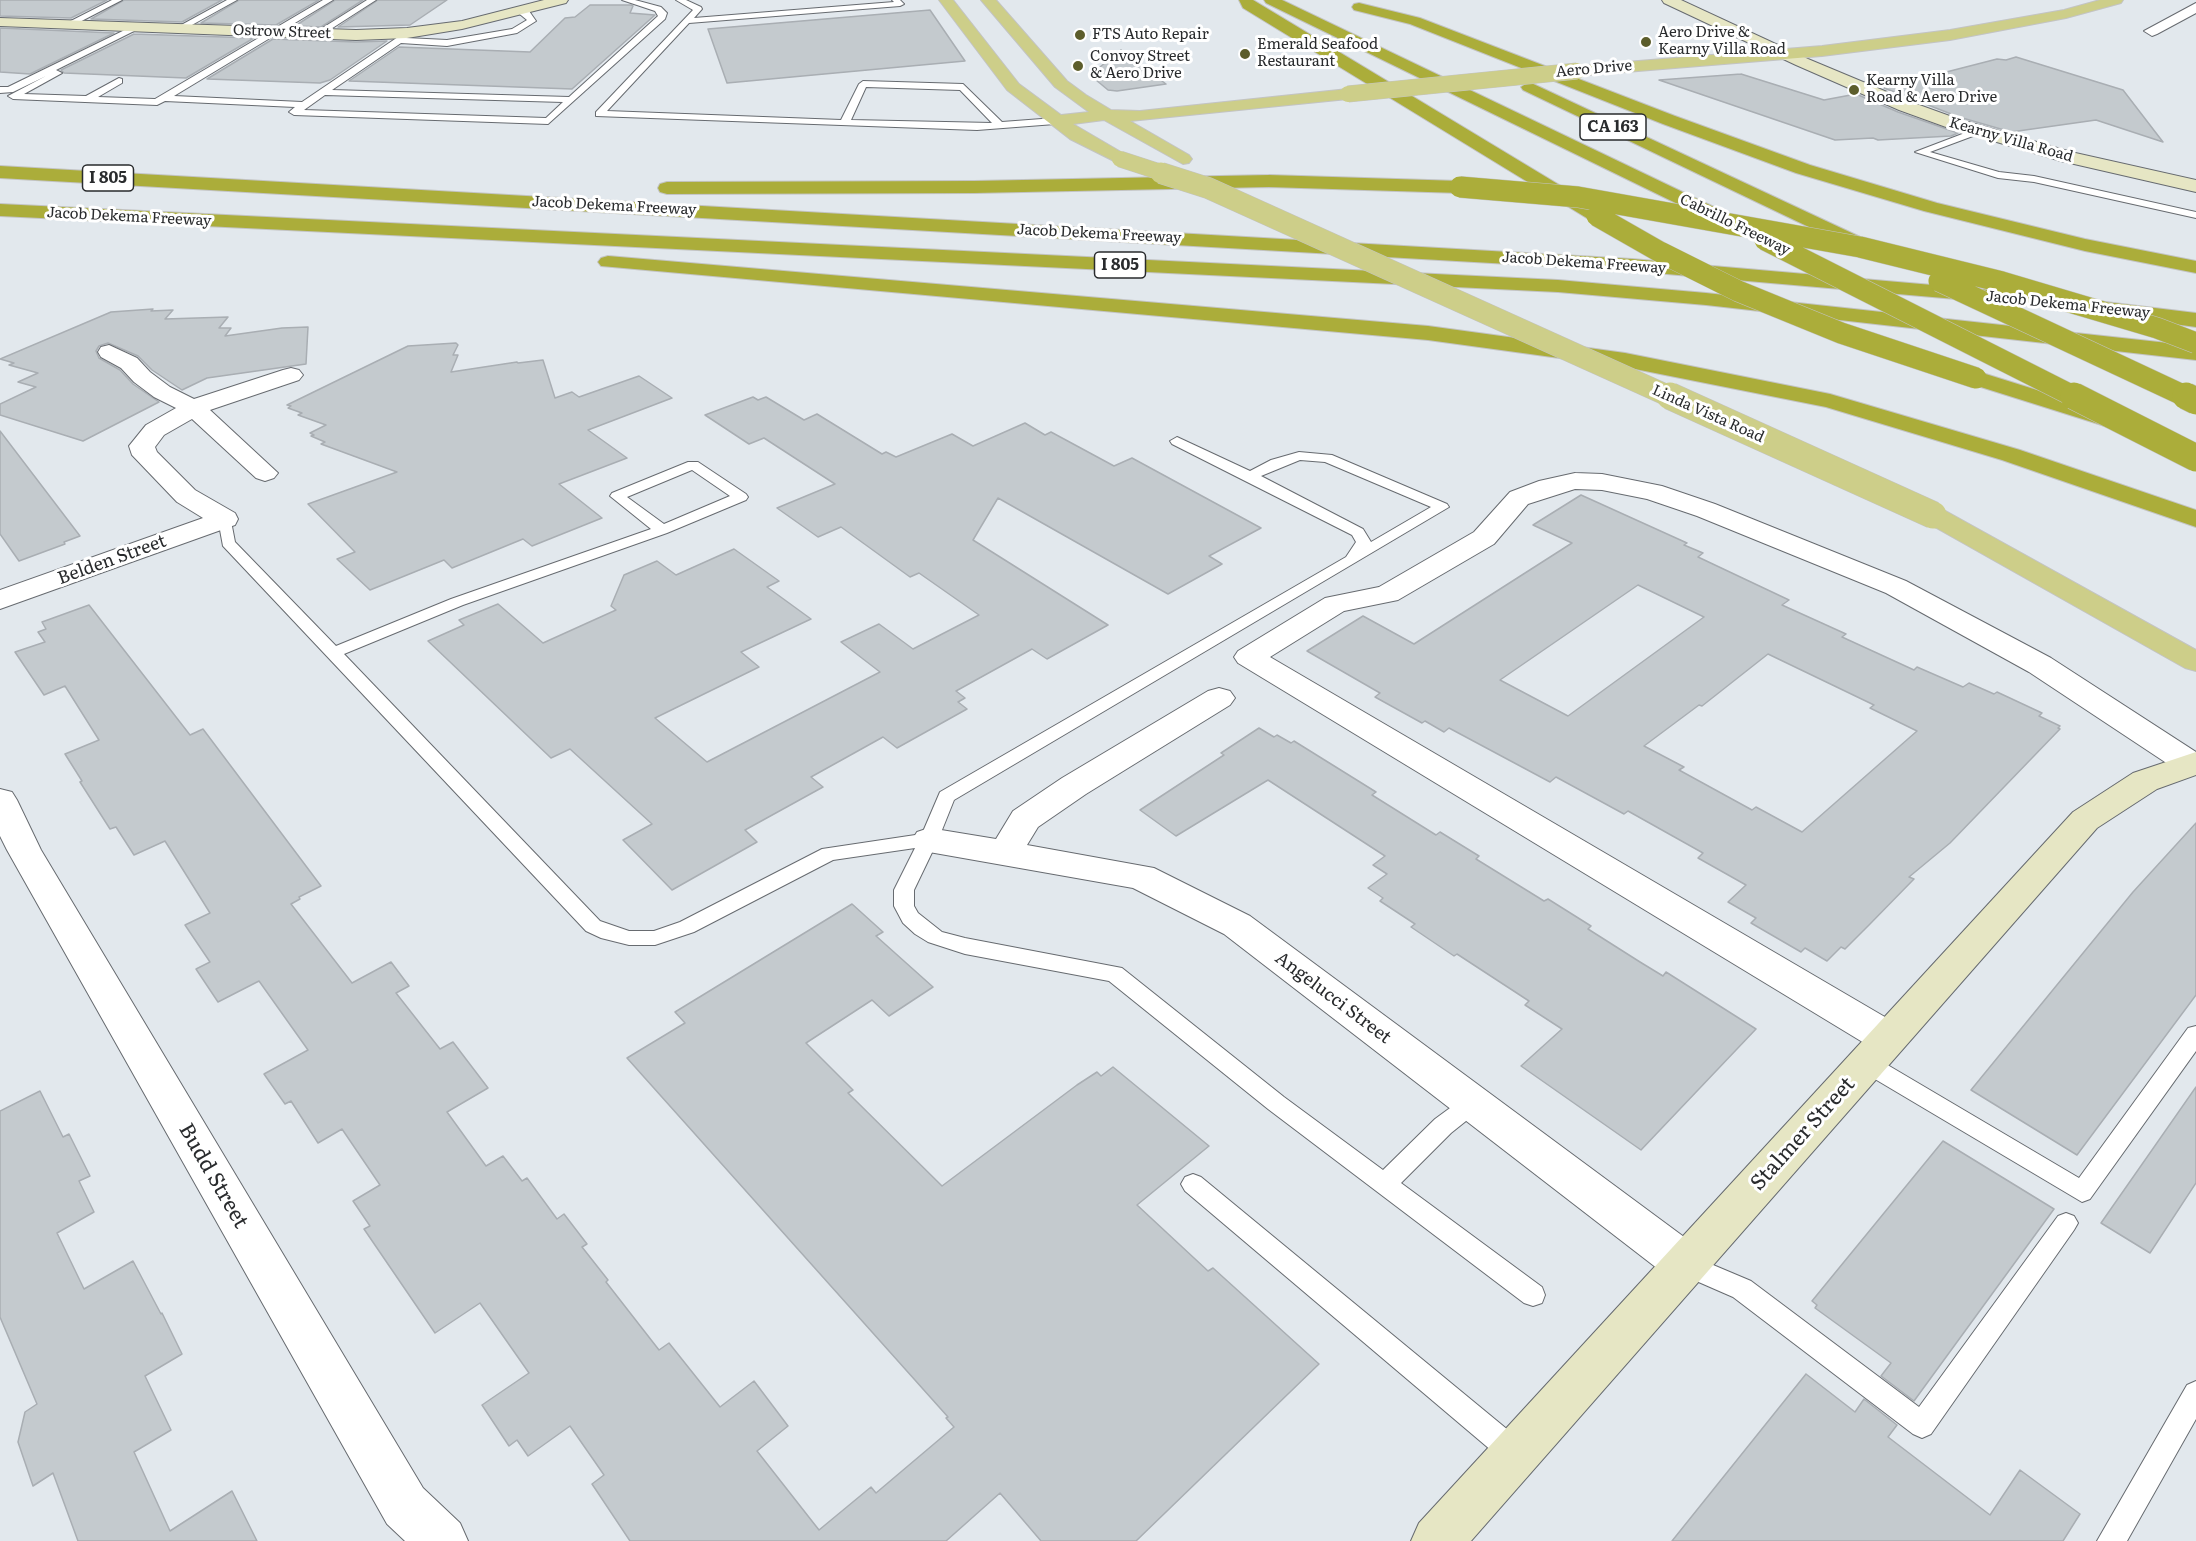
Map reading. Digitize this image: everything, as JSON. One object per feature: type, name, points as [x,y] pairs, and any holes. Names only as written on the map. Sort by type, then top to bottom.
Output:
[{"type":"highway","points":[[1246,0],[1248,5],[1597,216],[1660,252],[1738,291],[1841,333],[1976,378],[2124,425],[2196,443]]},
{"type":"highway","name":"Cabrillo Freeway","points":[[1271,0],[1734,224],[2196,458]]},
{"type":"highway","points":[[1352,3],[1415,21],[1669,120],[1803,169],[1931,207],[2085,244],[2196,267]]},
{"type":"highway","name":"Cabrillo Freeway","points":[[1352,3],[2196,401]]},
{"type":"highway","name":"Jacob Dekema Freeway","points":[[0,172],[1632,265],[2048,301],[2196,320]]},
{"type":"highway","points":[[644,188],[974,188],[1269,181],[1460,187],[1578,197],[1757,227],[1860,248],[2002,282],[2157,328],[2196,343]]},
{"type":"highway","points":[[217,184],[597,187]]},
{"type":"highway","name":"Jacob Dekema Freeway","points":[[0,210],[1558,286],[1706,299],[2196,353]]},
{"type":"highway","points":[[41,213],[1428,333],[1625,360],[1830,401],[2011,454],[2196,519]]},
{"type":"main road","name":"Linda Vista Road","points":[[946,0],[1013,87],[1055,121],[1120,159],[1208,188],[1932,515],[2196,662]]},
{"type":"main road","name":"Linda Vista Road","points":[[988,0],[1061,84],[1104,115],[1183,159],[1208,188]]},
{"type":"main road","name":"Aero Drive","points":[[1788,46],[1822,51],[1950,35],[2007,26],[2116,0]]},
{"type":"main road","name":"Aero Drive","points":[[1055,121],[1104,115],[1140,116],[1788,46],[2033,5]]},
{"type":"main road","name":"Aero Drive","points":[[1104,115],[1124,103],[1558,59],[1757,42]]},
{"type":"street","name":"Ostrow Street","points":[[0,22],[400,37],[462,25],[561,0]]},
{"type":"street","name":"Kearny Villa Road","points":[[1669,0],[1757,42],[1788,46],[1905,106],[1978,131],[2067,157],[2196,186]]},
{"type":"street","points":[[2152,32],[2196,7]]},
{"type":"street","points":[[1822,51],[1846,62]]},
{"type":"street","name":"Kearny Villa Road","points":[[1919,94],[1980,116],[2068,142],[2196,170]]},
{"type":"street","points":[[109,352],[129,363],[142,378],[162,392],[194,408],[265,473]]},
{"type":"street","points":[[225,519],[186,496],[145,455],[142,446],[154,430],[209,400],[291,375]]},
{"type":"street","points":[[1877,1050],[1249,657],[1335,604],[1388,594],[1484,538],[1519,498],[1575,480],[1602,482],[1653,492],[1706,510],[1896,587],[2040,665],[2194,764]]},
{"type":"street","name":"Belden Street","points":[[0,600],[225,519]]},
{"type":"street","points":[[1005,853],[1017,830],[1030,815],[1219,698]]},
{"type":"street","name":"Stalmer Street","points":[[1437,1541],[2085,820],[2145,781],[2194,764]]},
{"type":"street","name":"Budd Street","points":[[0,800],[24,850],[405,1506],[442,1541]]},
{"type":"street","name":"Angelucci Street","points":[[929,840],[1141,877],[1237,926],[1687,1264]]},
{"type":"lane","points":[[67,25],[118,0]]},
{"type":"lane","points":[[178,29],[233,0]]},
{"type":"lane","points":[[45,73],[58,73],[13,96],[157,102],[330,0]]},
{"type":"lane","points":[[318,34],[372,0]]},
{"type":"lane","points":[[400,37],[294,112],[548,121],[662,17],[663,13],[658,9],[626,0]]},
{"type":"lane","points":[[680,0],[698,9],[599,114],[977,127],[1055,121]]},
{"type":"lane","points":[[687,21],[900,4],[896,0]]},
{"type":"lane","points":[[0,90],[10,90],[135,27]]},
{"type":"lane","points":[[88,99],[119,81]]},
{"type":"lane","points":[[845,122],[862,84],[963,87],[999,125]]},
{"type":"lane","points":[[322,92],[571,100]]},
{"type":"lane","points":[[162,98],[304,105]]},
{"type":"lane","points":[[1978,131],[1920,152],[1998,175],[2034,179],[2196,215]]},
{"type":"lane","points":[[1176,441],[1358,532],[1364,542],[1351,560]]},
{"type":"lane","points":[[1250,476],[1276,463],[1299,456],[1328,458],[1442,507],[946,796],[929,840],[904,890],[904,906],[910,918],[935,937],[965,946],[1115,974],[1276,1102],[1533,1295]]},
{"type":"lane","points":[[333,653],[457,602],[662,530],[741,497],[693,465],[617,496],[662,530]]},
{"type":"lane","points":[[225,519],[228,543],[593,926],[608,933],[629,938],[655,938],[687,927],[829,854],[929,840]]},
{"type":"lane","points":[[1877,1050],[2082,1192],[2196,1034]]},
{"type":"lane","points":[[1385,1183],[1443,1126],[1473,1103]]},
{"type":"lane","points":[[1193,1184],[1516,1455]]},
{"type":"lane","points":[[1687,1264],[1742,1289],[1922,1425],[2066,1222]]},
{"type":"lane","points":[[2111,1541],[2196,1394]]},
{"type":"building","points":[[0,0],[107,0],[71,18],[0,16]]},
{"type":"building","points":[[124,0],[222,0],[182,22],[91,19]]},
{"type":"building","points":[[239,0],[319,0],[276,25],[201,23]]},
{"type":"building","points":[[335,0],[363,0],[321,27],[295,26]]},
{"type":"building","points":[[378,0],[447,0],[410,25],[338,27]]},
{"type":"building","points":[[590,5],[631,5],[633,6],[630,13],[655,15],[572,89],[349,81],[399,47],[530,52],[565,18],[575,17]]},
{"type":"building","points":[[930,10],[965,61],[727,83],[708,29]]},
{"type":"building","points":[[0,28],[114,33],[30,74],[0,72]]},
{"type":"building","points":[[134,34],[254,38],[186,78],[64,73],[61,70]]},
{"type":"building","points":[[273,39],[387,41],[330,80],[320,83],[207,79]]},
{"type":"building","points":[[1121,50],[1166,84],[1117,91],[1108,90],[1090,75]]},
{"type":"building","points":[[2016,57],[2123,90],[2163,142],[2096,120],[2011,132],[1959,117],[1884,88],[1997,59],[2006,60]]},
{"type":"building","points":[[1741,74],[1824,100],[1856,94],[1898,112],[1958,133],[1951,136],[1835,140],[1659,80]]},
{"type":"building","points":[[153,309],[151,311],[173,310],[165,319],[228,317],[219,328],[231,328],[225,336],[282,328],[308,327],[306,364],[207,378],[182,390],[152,370],[138,356],[108,343],[99,346],[96,351],[99,358],[120,370],[133,384],[159,402],[83,441],[0,415],[0,404],[36,387],[18,382],[38,373],[9,365],[14,363],[0,359],[111,312]]},
{"type":"building","points":[[456,343],[458,345],[453,355],[458,355],[451,372],[543,360],[555,398],[572,392],[579,397],[639,376],[672,398],[588,430],[627,458],[559,484],[602,518],[532,546],[523,539],[452,568],[444,560],[370,590],[337,559],[355,552],[308,504],[397,472],[321,444],[325,442],[311,436],[314,435],[310,433],[326,425],[298,415],[302,413],[288,408],[291,406],[287,405],[408,346]]},
{"type":"building","points":[[753,397],[758,400],[766,397],[804,420],[817,414],[882,454],[886,452],[896,457],[952,434],[973,446],[1025,423],[1045,435],[1051,432],[1114,466],[1132,458],[1261,528],[1209,556],[1222,564],[1168,594],[998,498],[973,540],[1108,625],[1047,659],[1032,649],[956,691],[965,698],[958,702],[967,709],[897,748],[883,737],[811,777],[823,787],[745,830],[757,842],[672,890],[623,840],[652,824],[570,749],[551,758],[428,641],[464,625],[459,620],[498,604],[543,643],[616,610],[611,606],[624,575],[657,561],[676,575],[734,549],[779,581],[767,587],[811,619],[741,652],[759,667],[655,718],[707,762],[880,672],[841,642],[879,624],[913,649],[979,615],[919,573],[910,577],[841,527],[818,537],[777,508],[835,484],[764,438],[749,444],[705,415]]},
{"type":"building","points":[[0,431],[80,536],[19,561],[0,534]]},
{"type":"building","points":[[1581,495],[1687,543],[1684,545],[1703,553],[1698,557],[1789,600],[1782,605],[1846,634],[1842,637],[1914,670],[1917,667],[1963,687],[1969,683],[1994,694],[1997,692],[2042,713],[2039,716],[2060,726],[2058,728],[2060,729],[1950,843],[1909,877],[1914,879],[1845,949],[1841,947],[1827,961],[1805,948],[1801,952],[1751,923],[1756,918],[1728,902],[1746,885],[1698,858],[1703,853],[1628,811],[1624,814],[1556,777],[1550,782],[1449,728],[1444,732],[1425,721],[1422,723],[1375,697],[1380,693],[1307,651],[1363,616],[1414,644],[1572,543],[1533,525]],"holes":[[[1638,585],[1704,617],[1568,716],[1500,680]],[[1768,654],[1874,705],[1870,708],[1917,731],[1802,832],[1756,807],[1752,810],[1679,770],[1684,767],[1644,746],[1699,705],[1702,706]]]},
{"type":"building","points":[[89,605],[190,735],[203,729],[321,886],[299,897],[300,899],[291,904],[352,983],[391,962],[409,986],[396,993],[440,1049],[453,1042],[488,1088],[447,1112],[486,1166],[503,1156],[522,1181],[527,1178],[557,1219],[564,1214],[587,1244],[582,1247],[608,1280],[606,1282],[659,1350],[669,1343],[720,1407],[754,1381],[788,1426],[757,1451],[819,1530],[871,1487],[876,1493],[954,1427],[946,1418],[948,1417],[627,1058],[685,1023],[675,1012],[852,904],[883,932],[876,936],[933,987],[889,1016],[872,1000],[806,1043],[853,1090],[848,1093],[942,1186],[1077,1085],[1097,1072],[1101,1076],[1113,1067],[1209,1146],[1137,1205],[1208,1271],[1213,1268],[1319,1364],[1136,1541],[1041,1541],[1000,1493],[946,1541],[630,1541],[592,1484],[604,1475],[570,1426],[528,1456],[517,1440],[509,1446],[482,1405],[529,1373],[480,1303],[435,1333],[364,1229],[370,1226],[353,1201],[380,1185],[342,1129],[318,1143],[291,1101],[285,1104],[264,1074],[308,1050],[259,981],[218,1002],[196,969],[210,962],[185,925],[210,913],[165,841],[134,855],[116,827],[110,829],[80,782],[82,781],[65,754],[99,740],[65,686],[44,695],[15,652],[45,642],[38,632],[46,629],[42,622]]},
{"type":"building","points":[[1259,728],[1274,737],[1277,735],[1291,743],[1294,741],[1376,792],[1372,795],[1436,835],[1440,832],[1479,856],[1476,859],[1544,901],[1548,899],[1591,926],[1588,929],[1640,962],[1663,976],[1666,972],[1756,1029],[1641,1150],[1521,1066],[1562,1029],[1525,1005],[1529,1001],[1457,954],[1454,956],[1411,927],[1415,924],[1380,901],[1383,898],[1368,888],[1387,874],[1373,865],[1385,856],[1268,780],[1176,836],[1140,810],[1224,755],[1221,753]]},
{"type":"building","points":[[2196,823],[2196,995],[2077,1155],[1971,1090],[2133,892]]},
{"type":"building","points":[[2196,1087],[2196,1183],[2150,1253],[2101,1223]]},
{"type":"building","points":[[40,1091],[63,1137],[69,1134],[90,1176],[79,1181],[94,1212],[57,1233],[84,1289],[133,1261],[182,1354],[145,1376],[171,1430],[134,1452],[170,1531],[232,1491],[257,1541],[78,1541],[53,1473],[33,1486],[18,1442],[25,1412],[37,1404],[0,1317],[0,1111]]},
{"type":"building","points":[[1943,1141],[2054,1209],[1914,1401],[1881,1376],[1891,1363],[1815,1308],[1817,1305],[1812,1301]]},
{"type":"building","points":[[1806,1374],[1855,1412],[1864,1399],[1897,1425],[1888,1437],[1990,1515],[2020,1470],[2080,1514],[2063,1541],[1672,1541]]},
{"type":"place","name":"FTS Auto Repair","points":[[1080,35]]},
{"type":"place","name":"Aero Drive & Kearny Villa Road","points":[[1646,42]]},
{"type":"place","name":"Emerald Seafood Restaurant","points":[[1245,54]]},
{"type":"place","name":"Convoy Street & Aero Drive","points":[[1078,66]]},
{"type":"place","name":"Kearny Villa Road & Aero Drive","points":[[1854,90]]}]
